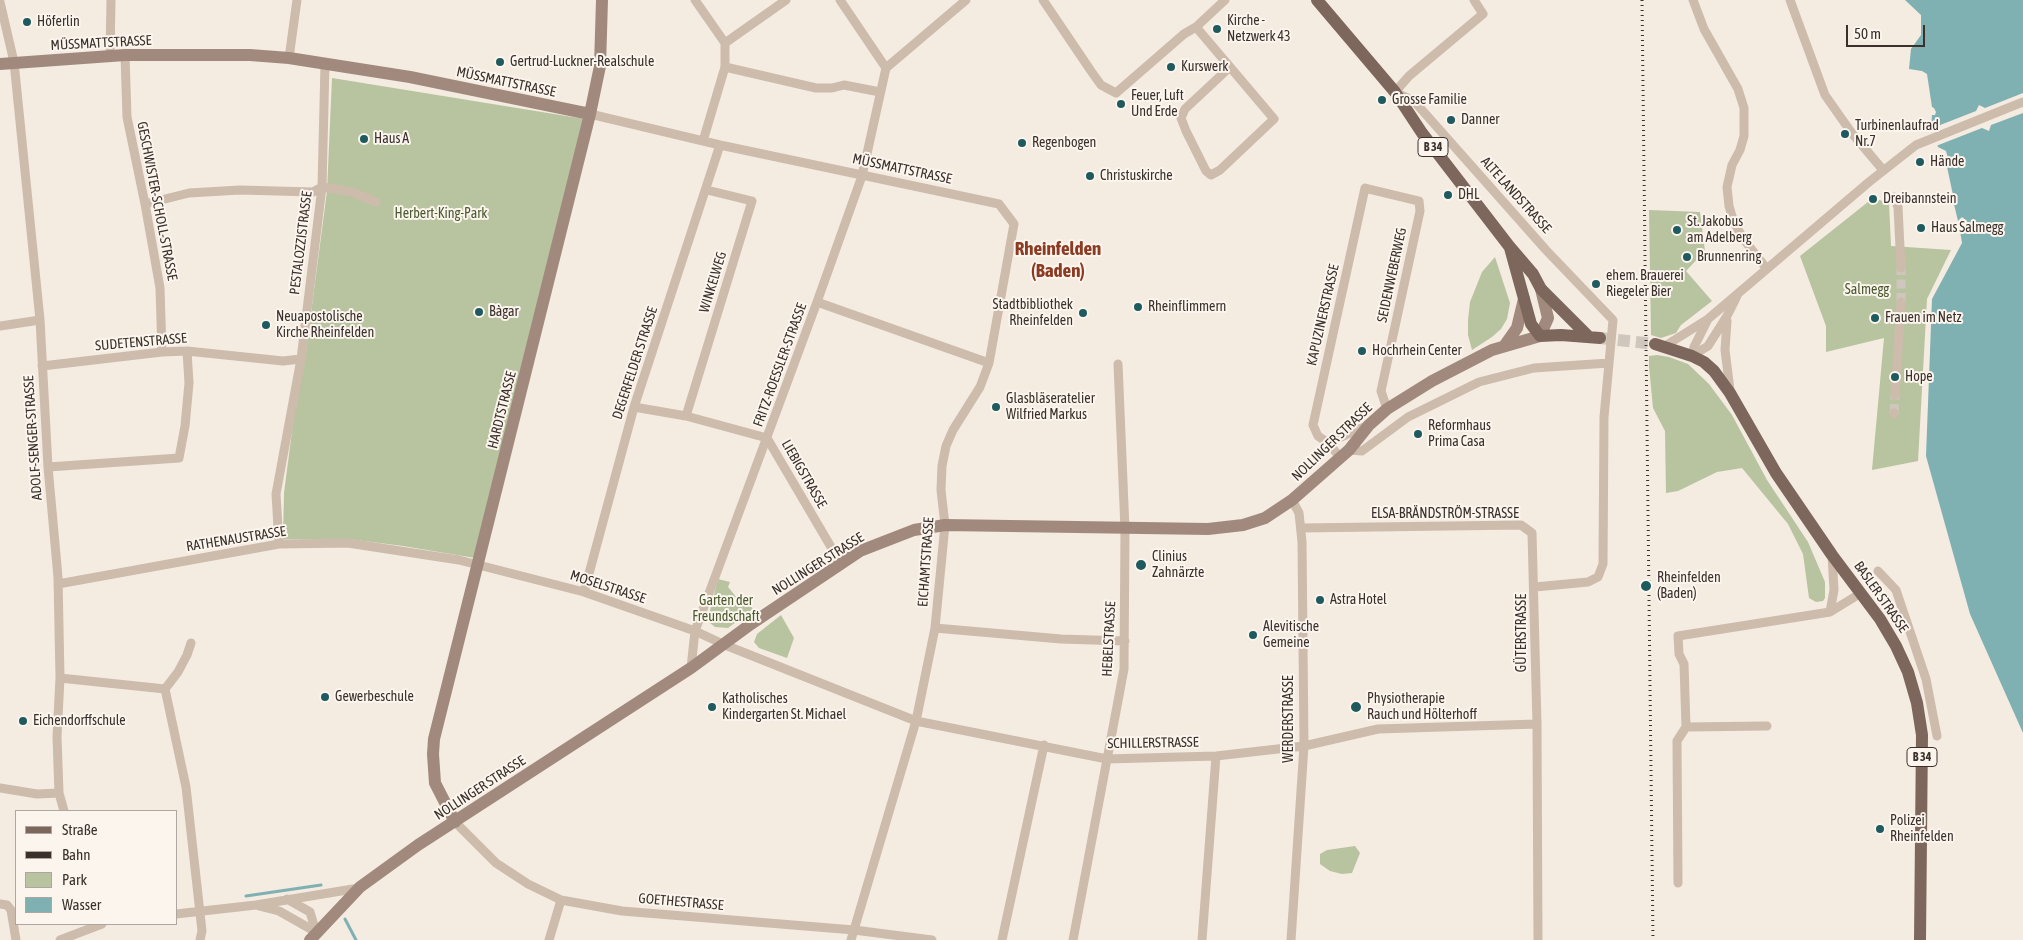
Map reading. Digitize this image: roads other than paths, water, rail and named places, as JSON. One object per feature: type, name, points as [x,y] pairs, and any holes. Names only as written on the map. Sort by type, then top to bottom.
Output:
[{"type":"main road","name":"HARDTSTRASSE","points":[[455,822],[435,783],[432,754],[438,721],[479,566],[590,114],[600,66],[602,0]]},
{"type":"main road","name":"B 34","points":[[1317,0],[1395,92],[1422,133],[1509,246],[1533,274],[1541,289],[1548,318],[1540,336]]},
{"type":"main road","name":"MÜSSMATTSTRASSE","points":[[0,64],[125,55],[250,55],[288,58],[410,77],[590,114]]},
{"type":"main road","name":"B 34","points":[[1509,246],[1531,324],[1540,336]]},
{"type":"main road","name":"B 34","points":[[1540,336],[1594,337],[1541,289]]},
{"type":"main road","points":[[1505,345],[1516,328],[1524,299]]},
{"type":"main road","name":"NOLLINGER STRASSE","points":[[313,936],[360,888],[418,846],[691,668],[860,551],[914,530],[945,525],[1208,529],[1243,525],[1264,518],[1292,500],[1344,453],[1369,425],[1387,409],[1432,381],[1505,345],[1540,336]]},
{"type":"main road","name":"BASLER STRASSE","points":[[1660,345],[1692,356],[1704,362],[1714,371],[1730,394],[1776,473],[1832,555],[1880,619],[1896,646],[1908,672],[1917,703],[1922,735],[1920,940]]},
{"type":"street","points":[[110,56],[111,0]]},
{"type":"street","points":[[288,58],[297,0]]},
{"type":"street","points":[[695,0],[725,43],[725,67],[703,141]]},
{"type":"street","points":[[725,43],[786,0]]},
{"type":"street","points":[[840,0],[886,68],[966,0]]},
{"type":"street","points":[[1043,0],[1101,85],[1116,93],[1226,0]]},
{"type":"street","points":[[1395,92],[1409,76],[1483,14],[1474,0]]},
{"type":"street","points":[[1693,0],[1704,29],[1738,89],[1744,108],[1744,136],[1740,150],[1732,165],[1727,187],[1729,206],[1734,223],[1767,269]]},
{"type":"street","points":[[1790,0],[1825,95],[1851,132],[1883,170]]},
{"type":"street","name":"ADOLF-SENGER-STRASSE","points":[[0,2],[14,62],[40,320],[48,467],[58,584],[60,678],[57,737],[59,793],[64,810]]},
{"type":"street","points":[[1196,27],[1230,67],[1274,119],[1220,170],[1211,175],[1206,171],[1181,118],[1185,109],[1230,67]]},
{"type":"street","name":"GESCHWISTER-SCHOLL-STRASSE","points":[[125,55],[127,117],[160,288],[162,352]]},
{"type":"street","name":"PESTALOZZISTRASSE","points":[[279,544],[276,494],[301,359],[322,187],[325,64]]},
{"type":"street","points":[[725,67],[816,88],[844,85],[880,92]]},
{"type":"street","name":"FRITZ-ROESSLER-STRASSE","points":[[691,668],[696,631],[862,176],[886,68]]},
{"type":"street","name":"ALTE LANDSTRASSE","points":[[1395,92],[1414,101],[1546,250],[1613,320]]},
{"type":"street","points":[[1660,345],[1708,319],[1883,170],[1916,145],[2023,102]]},
{"type":"street","name":"MÜSSMATTSTRASSE","points":[[590,114],[720,145],[999,204]]},
{"type":"street","name":"DEGERFELDER STRASSE","points":[[584,592],[634,407],[707,190],[720,145]]},
{"type":"street","points":[[145,204],[189,193],[250,190],[313,192],[322,187],[352,192],[376,202]]},
{"type":"street","name":"SEIDENWEBERWEG","points":[[1365,188],[1419,200],[1420,211],[1381,392],[1387,409]]},
{"type":"street","name":"KAPUZINERSTRASSE","points":[[1344,453],[1318,436],[1313,425],[1365,188]]},
{"type":"street","name":"WINKELWEG","points":[[686,416],[752,201],[707,190]]},
{"type":"street","points":[[1894,197],[1898,207],[1901,268]]},
{"type":"street","name":"EICHAMTSTRASSE","points":[[851,940],[916,721],[935,628],[945,525],[941,490],[942,466],[946,446],[953,430],[980,387],[989,363],[1014,224],[999,204]]},
{"type":"street","points":[[1692,356],[1708,346],[1728,316],[1738,293]]},
{"type":"street","points":[[817,302],[989,363]]},
{"type":"street","points":[[1895,394],[1900,302]]},
{"type":"street","points":[[1728,316],[1724,334],[1730,394]]},
{"type":"street","points":[[1692,356],[1694,347],[1708,319]]},
{"type":"street","points":[[0,326],[40,320]]},
{"type":"street","name":"GÜTERSTRASSE","points":[[1538,940],[1535,587],[1588,582],[1598,577],[1603,564],[1604,417],[1613,320]]},
{"type":"street","points":[[48,467],[179,458],[184,433],[189,383],[187,351]]},
{"type":"street","name":"SUDETENSTRASSE","points":[[42,366],[162,352],[187,351],[283,361],[301,359]]},
{"type":"street","points":[[1344,453],[1362,451],[1408,417],[1479,382],[1534,368],[1609,363]]},
{"type":"street","name":"HEBELSTRASSE","points":[[1073,940],[1124,669],[1125,528],[1118,364]]},
{"type":"street","name":"LIEBIGSTRASSE","points":[[634,407],[686,416],[767,438],[840,564]]},
{"type":"street","points":[[1328,443],[1339,440],[1369,425]]},
{"type":"street","name":"WERDERSTRASSE","points":[[1292,500],[1299,513],[1302,528],[1304,746],[1292,940]]},
{"type":"street","name":"ELSA-BRÄNDSTRÖM-STRASSE","points":[[1302,528],[1521,526],[1532,533],[1535,587]]},
{"type":"street","name":"RATHENAUSTRASSE","points":[[58,584],[279,544],[348,543],[459,560],[479,566]]},
{"type":"street","points":[[1830,612],[1834,590],[1832,555]]},
{"type":"street","name":"MOSELSTRASSE","points":[[479,566],[584,592],[696,631],[725,645]]},
{"type":"street","name":"BASLER STRASSE","points":[[1878,571],[1896,590],[1926,679],[1936,736]]},
{"type":"street","points":[[1678,883],[1677,741],[1686,727],[1684,664],[1679,654],[1678,636],[1830,612],[1861,593]]},
{"type":"street","points":[[935,628],[1061,638],[1124,640]]},
{"type":"street","points":[[191,643],[178,672],[165,689],[186,787],[202,931],[200,940]]},
{"type":"street","name":"SCHILLERSTRASSE","points":[[725,645],[916,721],[1107,759],[1216,756],[1304,746],[1378,729],[1537,724]]},
{"type":"street","points":[[60,678],[165,689]]},
{"type":"street","points":[[1686,727],[1767,726]]},
{"type":"street","points":[[1002,940],[1044,745]]},
{"type":"street","points":[[1202,940],[1216,756]]},
{"type":"street","points":[[0,788],[37,794],[59,793]]},
{"type":"street","name":"GOETHESTRASSE","points":[[455,822],[496,863],[528,884],[561,900],[622,911],[854,930],[932,940]]},
{"type":"street","points":[[178,914],[256,905],[360,888]]},
{"type":"street","points":[[286,899],[310,912],[313,936]]},
{"type":"street","points":[[549,940],[561,900]]},
{"type":"street","points":[[0,904],[7,905],[11,910],[16,940]]},
{"type":"street","points":[[256,905],[279,911],[313,936]]},
{"type":"street","points":[[60,940],[96,925]]},
{"type":"water","points":[[1905,0],[2023,0],[2023,733],[1970,614],[1926,456],[1932,299],[1962,243],[1960,231],[1964,231],[1968,227],[1967,221],[1962,217],[1958,221],[1953,200],[1957,197],[1953,195],[1946,162],[1948,158],[1946,151],[1938,147],[1931,128],[1932,115],[1935,115],[1936,112],[1932,107],[1927,74],[1922,71],[1909,69],[1911,49],[1921,35],[1921,15]]},
{"type":"waterway","points":[[246,896],[321,885]]},
{"type":"waterway","points":[[345,919],[356,940]]},
{"type":"tunnel","points":[[1901,268],[1901,302]]},
{"type":"tunnel","points":[[1600,338],[1655,344]]},
{"type":"tunnel","points":[[1894,413],[1895,395]]},
{"type":"railway","points":[[1642,0],[1653,940]]},
{"type":"place","name":"Höferlin","points":[[27,22]]},
{"type":"place","name":"Kirche - Netzwerk 43","points":[[1217,29]]},
{"type":"place","name":"Gertrud-Luckner-Realschule","points":[[500,62]]},
{"type":"place","name":"Kurswerk","points":[[1171,67]]},
{"type":"place","name":"Grosse Familie","points":[[1382,100]]},
{"type":"place","name":"Feuer, Luft Und Erde","points":[[1121,104]]},
{"type":"place","name":"Danner","points":[[1451,120]]},
{"type":"place","name":"Turbinenlaufrad Nr.7","points":[[1845,134]]},
{"type":"place","name":"Haus A","points":[[364,139]]},
{"type":"place","name":"Regenbogen","points":[[1022,143]]},
{"type":"place","name":"Hände","points":[[1920,162]]},
{"type":"place","name":"Christuskirche","points":[[1090,176]]},
{"type":"place","name":"DHL","points":[[1448,195]]},
{"type":"place","name":"Dreibannstein","points":[[1873,199]]},
{"type":"place","name":"Haus Salmegg","points":[[1921,228]]},
{"type":"place","name":"St. Jakobus am Adelberg","points":[[1677,230]]},
{"type":"place","name":"Brunnenring","points":[[1687,257]]},
{"type":"place","name":"ehem. Brauerei Riegeler Bier","points":[[1596,284]]},
{"type":"place","name":"Rheinflimmern","points":[[1138,307]]},
{"type":"place","name":"Bàgar","points":[[479,312]]},
{"type":"place","name":"Stadtbibliothek Rheinfelden","points":[[1083,313]]},
{"type":"place","name":"Frauen im Netz","points":[[1875,318]]},
{"type":"place","name":"Neuapostolische Kirche Rheinfelden","points":[[266,325]]},
{"type":"place","name":"Hochrhein Center","points":[[1362,351]]},
{"type":"place","name":"Hope","points":[[1895,377]]},
{"type":"place","name":"Glasbläseratelier Wilfried Markus","points":[[996,407]]},
{"type":"place","name":"Reformhaus Prima Casa","points":[[1418,434]]},
{"type":"place","name":"Clinius Zahnärzte","points":[[1141,565]]},
{"type":"place","name":"Rheinfelden (Baden)","points":[[1646,586]]},
{"type":"place","name":"Astra Hotel","points":[[1320,600]]},
{"type":"place","name":"Alevitische Gemeine","points":[[1253,635]]},
{"type":"place","name":"Gewerbeschule","points":[[325,697]]},
{"type":"place","name":"Katholisches Kindergarten St. Michael","points":[[712,707]]},
{"type":"place","name":"Physiotherapie Rauch und Hölterhoff","points":[[1356,707]]},
{"type":"place","name":"Eichendorffschule","points":[[23,721]]},
{"type":"place","name":"Polizei Rheinfelden","points":[[1880,829]]},
{"type":"district","name":"Rheinfelden (Baden)","points":[[1058,260]]},
{"type":"park label","name":"Herbert-King-Park","points":[[441,214]]},
{"type":"park label","name":"Salmegg","points":[[1867,290]]},
{"type":"park label","name":"Garten der Freundschaft","points":[[726,610]]}]
